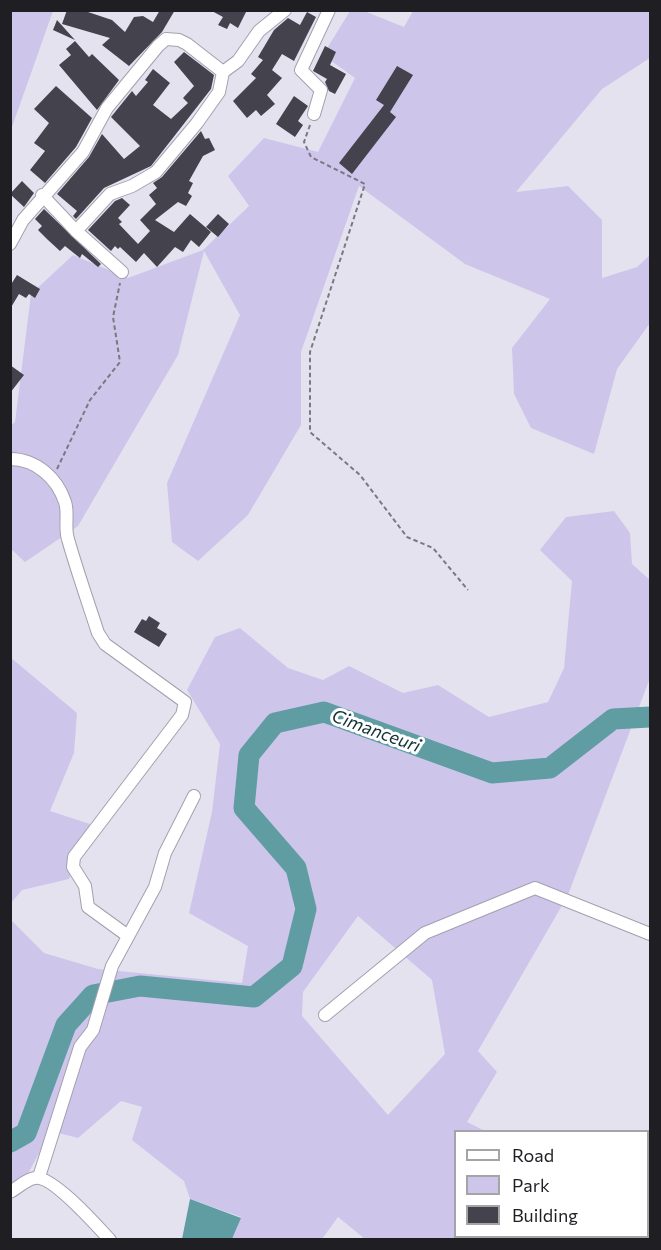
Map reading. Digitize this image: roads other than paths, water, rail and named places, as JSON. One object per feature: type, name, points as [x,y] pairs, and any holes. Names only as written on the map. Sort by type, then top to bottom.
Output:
[{"type":"street","points":[[76,231],[110,194],[132,186],[156,172],[197,123],[219,92],[223,72],[238,61],[259,31],[285,10]]},
{"type":"street","points":[[314,114],[321,90],[301,70],[329,10]]},
{"type":"street","points":[[10,244],[23,220],[42,195],[83,152],[107,108],[166,39],[179,40],[187,44],[223,72]]},
{"type":"street","points":[[42,195],[76,231],[122,272]]},
{"type":"street","points":[[10,459],[28,461],[44,469],[65,503],[67,536],[98,633],[105,644],[185,702],[182,715],[74,857],[73,867],[85,886],[88,907],[128,936]]},
{"type":"street","points":[[39,1177],[80,1047],[93,1030],[112,966],[155,887],[165,853],[194,796]]},
{"type":"street","points":[[325,1015],[425,933],[535,888],[651,934]]},
{"type":"street","points":[[10,1192],[32,1178],[39,1177],[71,1198],[110,1239]]},
{"type":"water","points":[[190,1199],[241,1218],[232,1239],[182,1239]]},
{"type":"waterway","name":"Cimanceuri","points":[[10,1142],[26,1133],[66,1025],[93,995],[140,986],[254,997],[292,966],[306,909],[296,868],[244,808],[249,755],[275,723],[324,712],[492,773],[550,768],[613,719],[650,717]]}]
